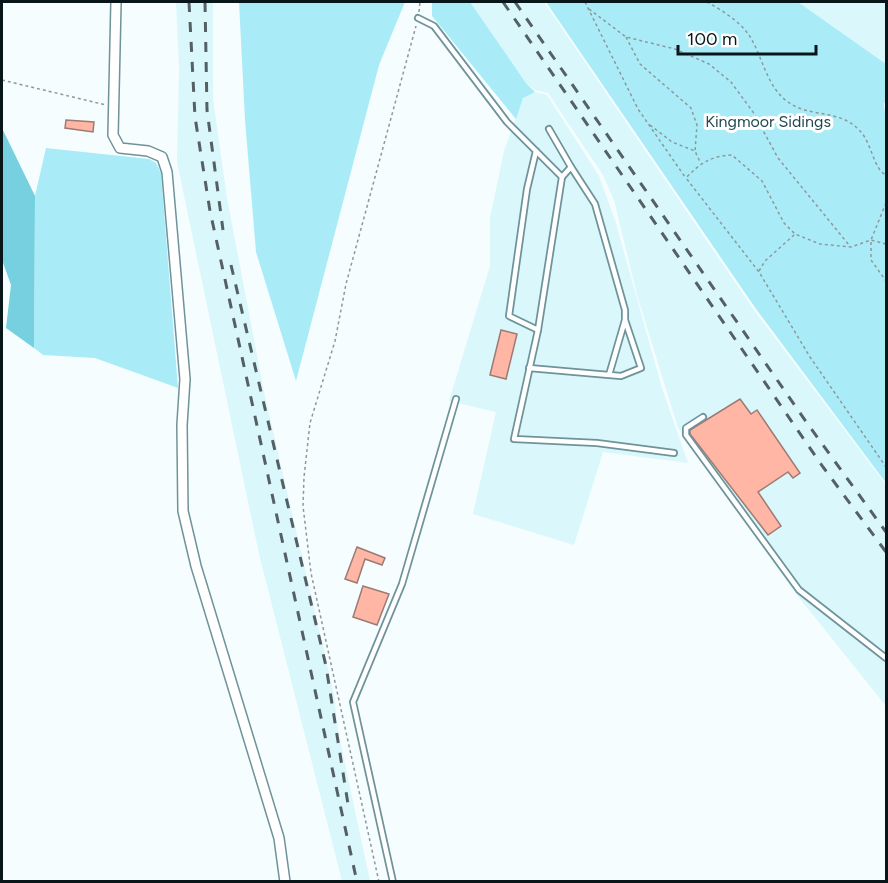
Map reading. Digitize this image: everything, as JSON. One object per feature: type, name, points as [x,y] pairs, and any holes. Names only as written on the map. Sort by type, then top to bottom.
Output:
[{"type":"street","points":[[116,2],[113,135],[120,148],[148,151],[162,157],[167,172],[184,379],[183,512],[196,566],[279,838],[285,882]]},
{"type":"lane","points":[[418,18],[434,26],[500,113],[562,177]]},
{"type":"lane","points":[[549,129],[595,204],[625,310],[625,320],[609,375]]},
{"type":"lane","points":[[536,151],[527,189],[509,316],[538,330]]},
{"type":"lane","points":[[571,166],[562,177],[538,330],[514,439],[597,443],[674,453]]},
{"type":"lane","points":[[529,368],[621,376],[642,368],[625,320]]},
{"type":"lane","points":[[393,882],[353,702],[402,584],[456,399]]},
{"type":"lane","points":[[703,417],[686,428],[686,435],[765,546],[799,590],[886,658]]},
{"type":"path","points":[[379,882],[311,573],[303,506],[304,477],[310,423],[335,341],[349,273],[418,18],[420,2]]},
{"type":"path","points":[[585,2],[638,109],[686,178],[759,272],[810,357],[886,467]]},
{"type":"path","points":[[707,2],[729,15],[751,37],[767,76],[786,102],[799,108],[842,117],[859,129],[871,145],[877,167],[886,176]]},
{"type":"path","points":[[589,9],[626,37],[675,49],[709,64],[730,81],[753,112],[778,158],[851,247]]},
{"type":"path","points":[[626,37],[640,64],[692,108],[697,125],[695,151],[701,163]]},
{"type":"path","points":[[2,80],[113,106]]},
{"type":"path","points":[[647,122],[672,142],[695,151]]},
{"type":"path","points":[[686,178],[701,163],[720,155],[732,155],[762,181],[784,223],[795,234],[820,244],[851,247],[871,240],[886,244]]},
{"type":"path","points":[[886,203],[871,240],[871,260],[886,280]]},
{"type":"path","points":[[759,272],[765,261],[795,234]]},
{"type":"shaded area","points":[[176,2],[213,2],[213,99],[227,198],[264,392],[334,695],[338,731],[370,881],[342,881],[259,554],[177,162],[179,67]]},
{"type":"shaded area","points":[[470,2],[544,2],[754,310],[886,485],[886,706],[797,595],[678,428],[637,295],[614,200],[603,175],[548,93],[535,90],[526,83]]},
{"type":"shaded area","points":[[798,2],[886,2],[886,64]]},
{"type":"shaded area","points":[[535,92],[547,95],[599,176],[615,220],[662,388],[688,463],[603,452],[574,545],[473,514],[496,412],[449,401],[490,266],[490,218],[504,151],[523,98]]},
{"type":"shaded area","points":[[2,128],[35,196],[34,348],[6,328],[11,285],[2,260]]},
{"type":"green space","points":[[239,2],[405,2],[379,65],[296,381],[256,252],[245,120]]},
{"type":"green space","points":[[432,2],[470,2],[526,83],[535,92],[523,98],[516,119],[432,16]]},
{"type":"green space","name":"Kingmoor Sidings","points":[[546,2],[798,2],[886,64],[884,104],[886,121],[886,483],[756,309]]},
{"type":"green space","points":[[46,148],[149,159],[156,163],[161,173],[178,388],[95,358],[43,355],[34,348],[35,196]]},
{"type":"building","points":[[66,120],[94,122],[93,132],[65,128]]},
{"type":"building","points":[[501,330],[517,334],[506,379],[490,375]]},
{"type":"building","points":[[740,399],[751,414],[757,410],[800,473],[793,478],[788,472],[758,492],[781,526],[768,535],[690,434],[690,430]]},
{"type":"building","points":[[357,547],[385,558],[382,565],[365,559],[357,583],[345,579]]},
{"type":"building","points":[[363,586],[389,594],[377,625],[353,617]]},
{"type":"railway","points":[[189,2],[195,117],[210,211],[357,882]]},
{"type":"railway","points":[[205,2],[207,110],[223,230]]},
{"type":"railway","points":[[503,2],[823,467],[886,552]]},
{"type":"railway","points":[[515,2],[807,423],[886,532]]},
{"type":"railway","points":[[231,265],[326,666],[348,804]]}]
